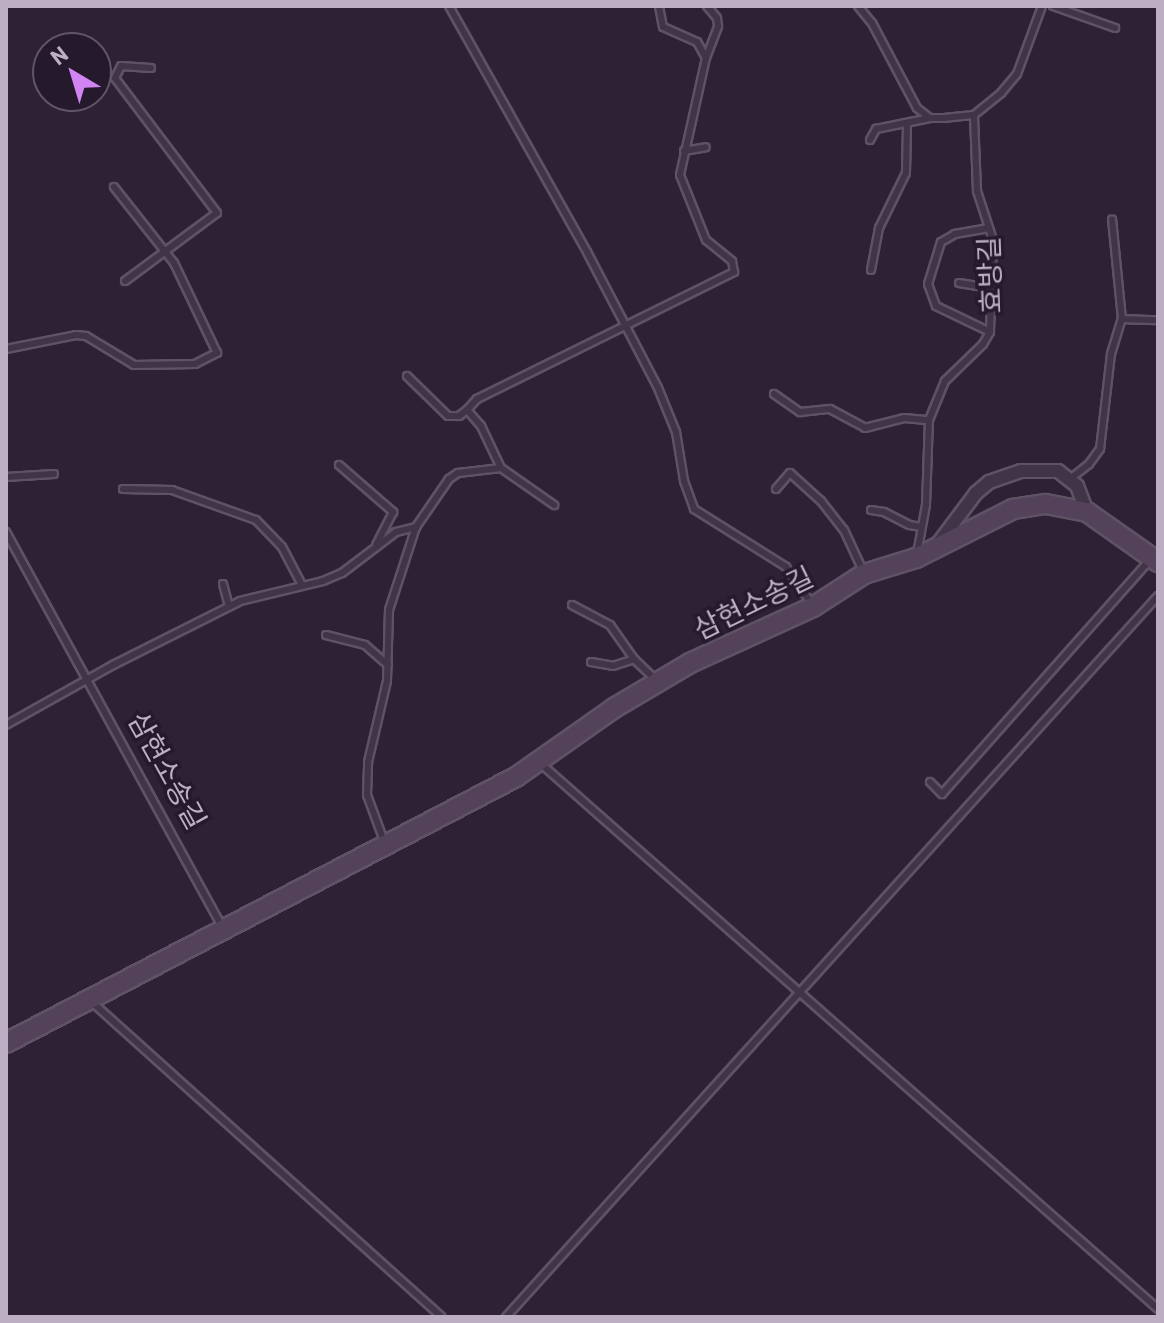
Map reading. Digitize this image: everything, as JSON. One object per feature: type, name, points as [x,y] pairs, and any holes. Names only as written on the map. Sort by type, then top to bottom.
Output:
[{"type":"street","points":[[935,548],[958,514],[989,482],[1021,471],[1058,471],[1070,479],[1082,495],[1087,512]]},
{"type":"street","name":"삼현소송길","points":[[6,1043],[540,763],[657,681],[813,607],[864,574],[916,558],[1013,509],[1046,504],[1087,512],[1155,559]]},
{"type":"lane","points":[[449,6],[626,324],[676,432],[684,481],[694,509],[786,567],[813,607]]},
{"type":"lane","points":[[659,6],[663,27],[697,42],[706,58]]},
{"type":"lane","points":[[407,376],[448,416],[459,416],[491,391],[734,272],[732,261],[706,240],[682,185],[684,151],[706,58],[718,26],[717,18],[707,6]]},
{"type":"lane","points":[[858,6],[872,23],[910,98],[930,118]]},
{"type":"lane","points":[[870,140],[876,129],[930,118],[974,115],[983,110],[1017,74],[1042,6]]},
{"type":"lane","points":[[1053,6],[1115,28]]},
{"type":"lane","points":[[125,281],[167,253],[217,213],[115,78],[121,66],[151,68]]},
{"type":"lane","name":"효방길","points":[[916,558],[922,527],[929,420],[945,381],[983,344],[990,332],[993,240],[977,191],[974,115]]},
{"type":"lane","points":[[871,270],[879,228],[906,173],[907,124]]},
{"type":"lane","points":[[684,151],[706,147]]},
{"type":"lane","points":[[6,349],[76,335],[86,336],[134,365],[195,364],[217,353],[167,253],[114,187]]},
{"type":"lane","points":[[1070,479],[1089,464],[1100,449],[1111,354],[1122,319],[1112,219]]},
{"type":"lane","points":[[989,228],[955,234],[941,242],[928,284],[936,306],[990,332]]},
{"type":"lane","points":[[959,283],[992,288]]},
{"type":"lane","points":[[1122,319],[1155,320]]},
{"type":"lane","points":[[774,394],[800,412],[830,409],[865,428],[904,418],[929,420]]},
{"type":"lane","points":[[467,410],[481,426],[501,468],[554,505]]},
{"type":"lane","points":[[339,465],[393,512],[373,550]]},
{"type":"lane","points":[[386,844],[370,808],[366,778],[388,665],[389,610],[416,527],[449,479],[458,473],[501,468]]},
{"type":"lane","points":[[776,489],[790,473],[821,501],[844,530],[864,574]]},
{"type":"lane","points":[[6,477],[54,474]]},
{"type":"lane","points":[[123,489],[172,490],[256,520],[282,547],[302,585]]},
{"type":"lane","points":[[871,510],[922,527]]},
{"type":"lane","points":[[6,725],[87,679],[229,606],[342,573],[396,532],[416,527]]},
{"type":"lane","name":"삼현소송길","points":[[6,532],[224,929]]},
{"type":"lane","points":[[930,782],[942,794],[1155,559]]},
{"type":"lane","points":[[223,584],[229,606]]},
{"type":"lane","points":[[506,1317],[1158,596]]},
{"type":"lane","points":[[572,605],[610,625],[634,659],[657,681]]},
{"type":"lane","points":[[326,635],[365,645],[388,665]]},
{"type":"lane","points":[[591,662],[613,666],[634,659]]},
{"type":"lane","points":[[540,763],[1158,1310],[1154,1317]]},
{"type":"lane","points":[[90,1000],[442,1317]]}]
